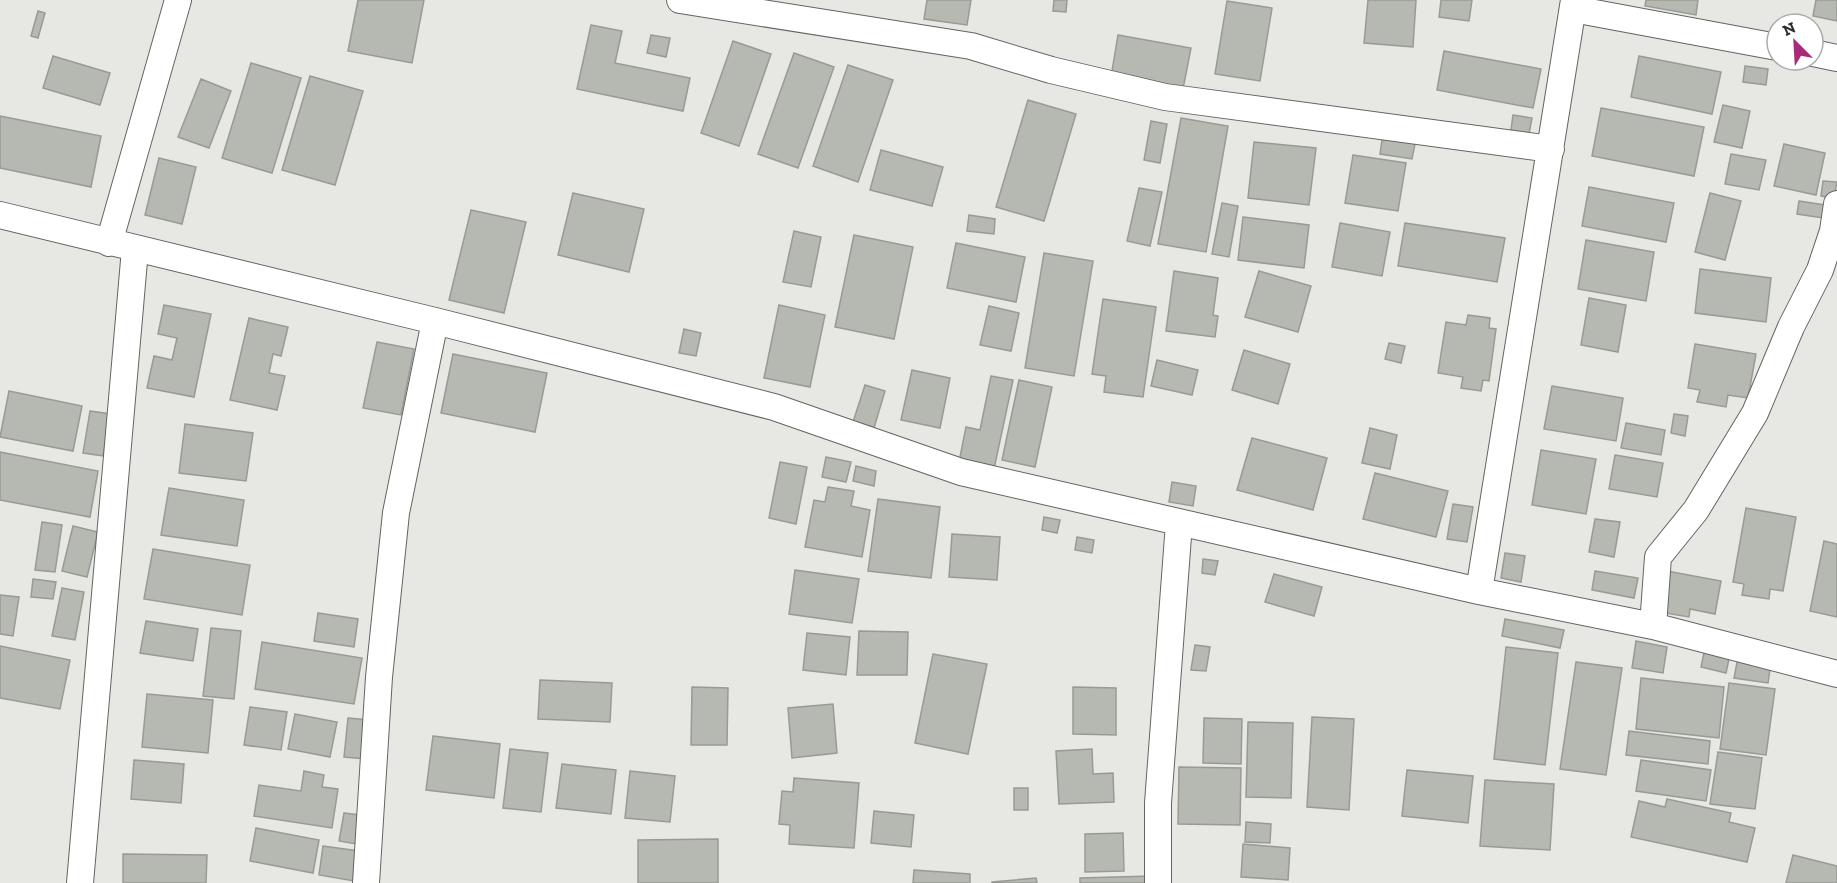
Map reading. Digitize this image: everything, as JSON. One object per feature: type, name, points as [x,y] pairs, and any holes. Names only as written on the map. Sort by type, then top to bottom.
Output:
[{"type":"street","points":[[109,243],[178,0]]},
{"type":"street","points":[[680,0],[971,46],[1051,70],[1165,98],[1551,149]]},
{"type":"street","points":[[1479,591],[1573,5],[1765,45]]},
{"type":"street","points":[[1653,626],[1658,557],[1696,510],[1755,413],[1791,327],[1821,270],[1833,231],[1837,204]]},
{"type":"street","points":[[0,215],[435,321],[774,407],[961,472],[1479,591],[1653,626],[1837,674]]},
{"type":"street","points":[[80,883],[135,249]]},
{"type":"street","points":[[366,883],[379,677],[396,513],[435,321]]},
{"type":"street","points":[[1158,883],[1158,803],[1179,523]]},
{"type":"building","points":[[358,0],[424,0],[412,63],[348,51]]},
{"type":"building","points":[[927,0],[971,0],[967,25],[924,19]]},
{"type":"building","points":[[1054,0],[1067,0],[1066,12],[1053,11]]},
{"type":"building","points":[[1368,0],[1416,0],[1413,47],[1364,43]]},
{"type":"building","points":[[1441,0],[1472,0],[1469,21],[1439,17]]},
{"type":"building","points":[[1646,0],[1698,0],[1696,15],[1645,6]]},
{"type":"building","points":[[1816,0],[1837,0],[1837,21],[1825,18],[1825,12],[1814,12]]},
{"type":"building","points":[[1227,1],[1272,8],[1260,81],[1215,74]]},
{"type":"building","points":[[38,11],[45,13],[38,38],[31,36]]},
{"type":"building","points":[[591,25],[622,31],[615,63],[690,78],[683,111],[577,89]]},
{"type":"building","points":[[651,35],[670,38],[666,57],[647,53]]},
{"type":"building","points":[[1118,35],[1191,48],[1183,89],[1111,77]]},
{"type":"building","points":[[733,41],[771,54],[739,146],[701,133]]},
{"type":"building","points":[[1444,51],[1541,69],[1533,108],[1437,90]]},
{"type":"building","points":[[794,53],[834,67],[798,168],[758,154]]},
{"type":"building","points":[[53,56],[110,73],[100,105],[43,88]]},
{"type":"building","points":[[1639,56],[1721,72],[1712,114],[1631,97]]},
{"type":"building","points":[[251,63],[301,78],[272,173],[222,158]]},
{"type":"building","points":[[848,65],[893,80],[858,182],[813,166]]},
{"type":"building","points":[[1745,66],[1765,69],[1765,72],[1768,72],[1766,85],[1743,82]]},
{"type":"building","points":[[310,76],[363,91],[335,185],[282,170]]},
{"type":"building","points":[[201,79],[231,91],[209,148],[178,137]]},
{"type":"building","points":[[1028,100],[1076,114],[1044,221],[996,207]]},
{"type":"building","points":[[1723,105],[1750,111],[1742,148],[1714,142]]},
{"type":"building","points":[[1601,108],[1704,127],[1694,176],[1592,156]]},
{"type":"building","points":[[1513,115],[1532,118],[1528,139],[1510,137]]},
{"type":"building","points":[[0,116],[101,136],[91,187],[0,168]]},
{"type":"building","points":[[1181,118],[1228,126],[1206,252],[1158,244]]},
{"type":"building","points":[[1151,121],[1167,124],[1160,163],[1144,160]]},
{"type":"building","points":[[1383,133],[1416,139],[1412,159],[1380,154]]},
{"type":"building","points":[[1254,142],[1316,148],[1309,205],[1248,198]]},
{"type":"building","points":[[1784,144],[1825,153],[1816,195],[1774,186]]},
{"type":"building","points":[[881,150],[943,167],[932,206],[870,190]]},
{"type":"building","points":[[1731,154],[1766,160],[1759,190],[1725,184]]},
{"type":"building","points":[[1353,155],[1406,163],[1398,211],[1345,203]]},
{"type":"building","points":[[159,158],[196,167],[182,224],[145,215]]},
{"type":"building","points":[[1823,181],[1837,182],[1834,198],[1821,196]]},
{"type":"building","points":[[1589,187],[1674,203],[1666,242],[1582,226]]},
{"type":"building","points":[[1139,188],[1162,192],[1150,246],[1127,241]]},
{"type":"building","points":[[573,193],[644,209],[629,272],[558,255]]},
{"type":"building","points":[[1710,193],[1741,201],[1725,260],[1695,252]]},
{"type":"building","points":[[1799,201],[1825,205],[1823,218],[1797,214]]},
{"type":"building","points":[[1222,203],[1238,206],[1229,257],[1212,254]]},
{"type":"building","points":[[471,210],[526,222],[504,313],[449,300]]},
{"type":"building","points":[[969,215],[995,219],[994,234],[967,231]]},
{"type":"building","points":[[1243,217],[1309,225],[1304,268],[1238,260]]},
{"type":"building","points":[[1340,223],[1390,232],[1382,276],[1332,267]]},
{"type":"building","points":[[1405,223],[1505,238],[1497,282],[1398,266]]},
{"type":"building","points":[[794,231],[821,237],[811,287],[783,282]]},
{"type":"building","points":[[854,235],[913,247],[894,339],[835,327]]},
{"type":"building","points":[[1586,240],[1654,252],[1646,301],[1578,289]]},
{"type":"building","points":[[956,243],[1025,257],[1016,302],[947,288]]},
{"type":"building","points":[[1044,253],[1093,261],[1074,376],[1025,368]]},
{"type":"building","points":[[1700,269],[1771,278],[1766,322],[1695,313]]},
{"type":"building","points":[[1174,271],[1218,278],[1213,315],[1218,316],[1215,337],[1166,331]]},
{"type":"building","points":[[1259,271],[1311,286],[1298,332],[1245,317]]},
{"type":"building","points":[[1589,298],[1626,305],[1618,352],[1581,345]]},
{"type":"building","points":[[1103,299],[1156,307],[1143,397],[1104,392],[1106,376],[1092,374]]},
{"type":"building","points":[[164,305],[211,314],[194,397],[147,388],[154,356],[172,360],[177,338],[158,334]]},
{"type":"building","points":[[779,305],[825,315],[810,387],[764,378]]},
{"type":"building","points":[[989,306],[1019,313],[1011,351],[980,345]]},
{"type":"building","points":[[1468,315],[1490,318],[1489,328],[1496,329],[1489,381],[1483,380],[1481,391],[1461,388],[1463,377],[1438,373],[1446,322],[1466,325]]},
{"type":"building","points":[[249,318],[288,327],[281,356],[273,354],[269,373],[285,376],[277,410],[230,400]]},
{"type":"building","points":[[684,329],[701,333],[696,356],[679,353]]},
{"type":"building","points":[[377,342],[414,349],[401,415],[363,408]]},
{"type":"building","points":[[1389,343],[1405,346],[1401,363],[1385,359]]},
{"type":"building","points":[[1695,344],[1756,354],[1748,398],[1728,395],[1726,407],[1697,402],[1700,390],[1688,388]]},
{"type":"building","points":[[1244,350],[1290,364],[1278,404],[1232,390]]},
{"type":"building","points":[[453,354],[547,373],[535,432],[441,413]]},
{"type":"building","points":[[1157,360],[1198,370],[1192,395],[1151,386]]},
{"type":"building","points":[[912,370],[950,378],[940,428],[901,420]]},
{"type":"building","points":[[991,376],[1013,380],[994,469],[959,462],[966,427],[980,430]]},
{"type":"building","points":[[1019,380],[1052,387],[1035,467],[1002,460]]},
{"type":"building","points":[[865,385],[885,391],[874,428],[853,422]]},
{"type":"building","points":[[1552,386],[1623,398],[1616,441],[1544,429]]},
{"type":"building","points":[[9,391],[82,406],[73,451],[0,437]]},
{"type":"building","points":[[90,411],[111,414],[103,456],[83,453]]},
{"type":"building","points":[[1674,414],[1688,416],[1685,436],[1671,433]]},
{"type":"building","points":[[1626,423],[1665,430],[1661,455],[1621,448]]},
{"type":"building","points":[[185,424],[253,433],[246,481],[179,473]]},
{"type":"building","points":[[1370,428],[1397,435],[1390,469],[1362,463]]},
{"type":"building","points":[[1252,438],[1327,458],[1313,510],[1237,490]]},
{"type":"building","points":[[1541,450],[1596,459],[1586,514],[1532,505]]},
{"type":"building","points":[[0,452],[98,471],[90,517],[0,500]]},
{"type":"building","points":[[1615,455],[1663,463],[1657,497],[1609,489]]},
{"type":"building","points":[[826,457],[851,462],[846,482],[822,477]]},
{"type":"building","points":[[780,462],[807,467],[796,524],[769,518]]},
{"type":"building","points":[[856,466],[876,471],[874,486],[853,481]]},
{"type":"building","points":[[1375,473],[1448,491],[1436,537],[1363,519]]},
{"type":"building","points":[[1172,482],[1196,486],[1193,506],[1169,502]]},
{"type":"building","points":[[828,487],[854,491],[851,506],[870,510],[862,557],[805,547],[814,500],[825,502]]},
{"type":"building","points":[[169,488],[244,500],[237,546],[161,535]]},
{"type":"building","points":[[878,499],[940,507],[931,578],[868,571]]},
{"type":"building","points":[[1453,504],[1473,507],[1467,542],[1447,539]]},
{"type":"building","points":[[1746,508],[1796,517],[1783,591],[1770,589],[1769,599],[1742,595],[1744,584],[1733,582]]},
{"type":"building","points":[[1044,517],[1060,520],[1057,533],[1042,530]]},
{"type":"building","points":[[1595,519],[1620,522],[1614,557],[1589,552]]},
{"type":"building","points":[[42,522],[62,525],[55,572],[35,570]]},
{"type":"building","points":[[73,526],[98,532],[87,577],[62,571]]},
{"type":"building","points":[[952,534],[1000,537],[997,580],[949,577]]},
{"type":"building","points":[[1077,537],[1094,540],[1092,553],[1075,550]]},
{"type":"building","points":[[1824,541],[1837,544],[1837,617],[1810,611]]},
{"type":"building","points":[[153,549],[250,565],[242,615],[144,599]]},
{"type":"building","points":[[1505,553],[1525,556],[1521,582],[1501,578]]},
{"type":"building","points":[[1203,559],[1218,561],[1215,575],[1202,573]]},
{"type":"building","points":[[795,570],[859,579],[852,623],[789,614]]},
{"type":"building","points":[[1595,571],[1638,578],[1634,598],[1592,590]]},
{"type":"building","points":[[1667,571],[1721,581],[1715,614],[1690,609],[1689,617],[1659,612]]},
{"type":"building","points":[[1274,574],[1322,587],[1314,616],[1265,602]]},
{"type":"building","points":[[33,579],[56,582],[53,599],[31,597]]},
{"type":"building","points":[[62,588],[84,592],[75,640],[52,636]]},
{"type":"building","points":[[0,595],[19,597],[13,636],[0,634]]},
{"type":"building","points":[[318,613],[358,619],[354,647],[314,641]]},
{"type":"building","points":[[1505,619],[1564,630],[1560,648],[1502,636]]},
{"type":"building","points":[[146,621],[198,629],[193,661],[140,653]]},
{"type":"building","points":[[211,628],[241,631],[234,699],[203,696]]},
{"type":"building","points":[[859,631],[908,632],[907,675],[857,675]]},
{"type":"building","points":[[807,633],[850,637],[846,675],[803,670]]},
{"type":"building","points":[[1636,641],[1667,647],[1663,673],[1632,668]]},
{"type":"building","points":[[262,642],[362,658],[354,704],[255,689]]},
{"type":"building","points":[[1195,645],[1210,647],[1206,671],[1191,670]]},
{"type":"building","points":[[0,646],[70,660],[60,709],[0,698]]},
{"type":"building","points":[[1506,647],[1558,653],[1545,765],[1494,759]]},
{"type":"building","points":[[1705,648],[1730,654],[1726,673],[1701,667]]},
{"type":"building","points":[[933,654],[987,664],[968,754],[915,743]]},
{"type":"building","points":[[1738,657],[1771,662],[1768,683],[1734,678]]},
{"type":"building","points":[[1576,662],[1622,668],[1606,775],[1560,769]]},
{"type":"building","points":[[1641,678],[1724,687],[1719,738],[1636,729]]},
{"type":"building","points":[[540,680],[612,683],[610,722],[538,719]]},
{"type":"building","points":[[1729,683],[1775,689],[1766,755],[1720,749]]},
{"type":"building","points":[[692,687],[728,688],[727,745],[691,745]]},
{"type":"building","points":[[1073,687],[1116,688],[1116,735],[1073,734]]},
{"type":"building","points":[[147,694],[213,700],[208,753],[142,747]]},
{"type":"building","points":[[833,704],[837,753],[792,758],[788,708]]},
{"type":"building","points":[[250,707],[287,712],[281,750],[244,745]]},
{"type":"building","points":[[295,714],[337,722],[330,757],[288,749]]},
{"type":"building","points":[[1312,717],[1354,719],[1349,810],[1307,807]]},
{"type":"building","points":[[348,718],[369,720],[365,759],[344,757]]},
{"type":"building","points":[[1204,718],[1242,719],[1241,764],[1203,763]]},
{"type":"building","points":[[1248,722],[1293,723],[1291,798],[1246,797]]},
{"type":"building","points":[[1629,731],[1710,741],[1708,764],[1626,755]]},
{"type":"building","points":[[433,736],[500,744],[494,798],[426,790]]},
{"type":"building","points":[[510,749],[548,753],[541,812],[503,808]]},
{"type":"building","points":[[1092,749],[1093,774],[1113,773],[1114,802],[1059,804],[1056,751]]},
{"type":"building","points":[[1718,752],[1762,758],[1755,809],[1710,804]]},
{"type":"building","points":[[134,760],[184,764],[181,803],[131,799]]},
{"type":"building","points":[[1641,760],[1711,770],[1706,801],[1636,791]]},
{"type":"building","points":[[562,764],[616,770],[611,814],[556,808]]},
{"type":"building","points":[[1179,767],[1241,768],[1240,825],[1178,824]]},
{"type":"building","points":[[1407,770],[1473,776],[1468,823],[1402,816]]},
{"type":"building","points":[[304,771],[324,775],[322,787],[338,789],[332,828],[254,816],[259,785],[301,791]]},
{"type":"building","points":[[630,771],[675,776],[670,822],[625,818]]},
{"type":"building","points":[[794,778],[859,783],[854,848],[789,844],[790,825],[779,824],[782,791],[793,792]]},
{"type":"building","points":[[1485,780],[1554,784],[1550,850],[1480,846]]},
{"type":"building","points":[[1014,788],[1028,788],[1028,810],[1014,810]]},
{"type":"building","points":[[1667,799],[1731,813],[1729,822],[1755,828],[1747,862],[1631,837],[1639,801],[1665,807]]},
{"type":"building","points":[[874,811],[914,815],[911,847],[871,843]]},
{"type":"building","points":[[344,813],[360,815],[356,844],[339,841]]},
{"type":"building","points":[[1246,822],[1271,824],[1270,843],[1245,842]]},
{"type":"building","points":[[256,828],[319,840],[313,873],[250,861]]},
{"type":"building","points":[[1123,833],[1124,871],[1085,872],[1085,834]]},
{"type":"building","points":[[718,839],[718,883],[638,883],[638,840]]},
{"type":"building","points":[[1243,844],[1290,848],[1288,880],[1241,877]]},
{"type":"building","points":[[323,846],[359,851],[354,881],[319,875]]},
{"type":"building","points":[[123,854],[207,855],[206,883],[123,883]]},
{"type":"building","points":[[1793,855],[1837,866],[1837,883],[1786,883]]},
{"type":"building","points":[[914,870],[970,874],[970,883],[913,883]]},
{"type":"building","points":[[1151,876],[1151,883],[1080,883],[1080,878]]},
{"type":"building","points":[[1036,878],[1037,883],[992,883],[992,882]]}]
